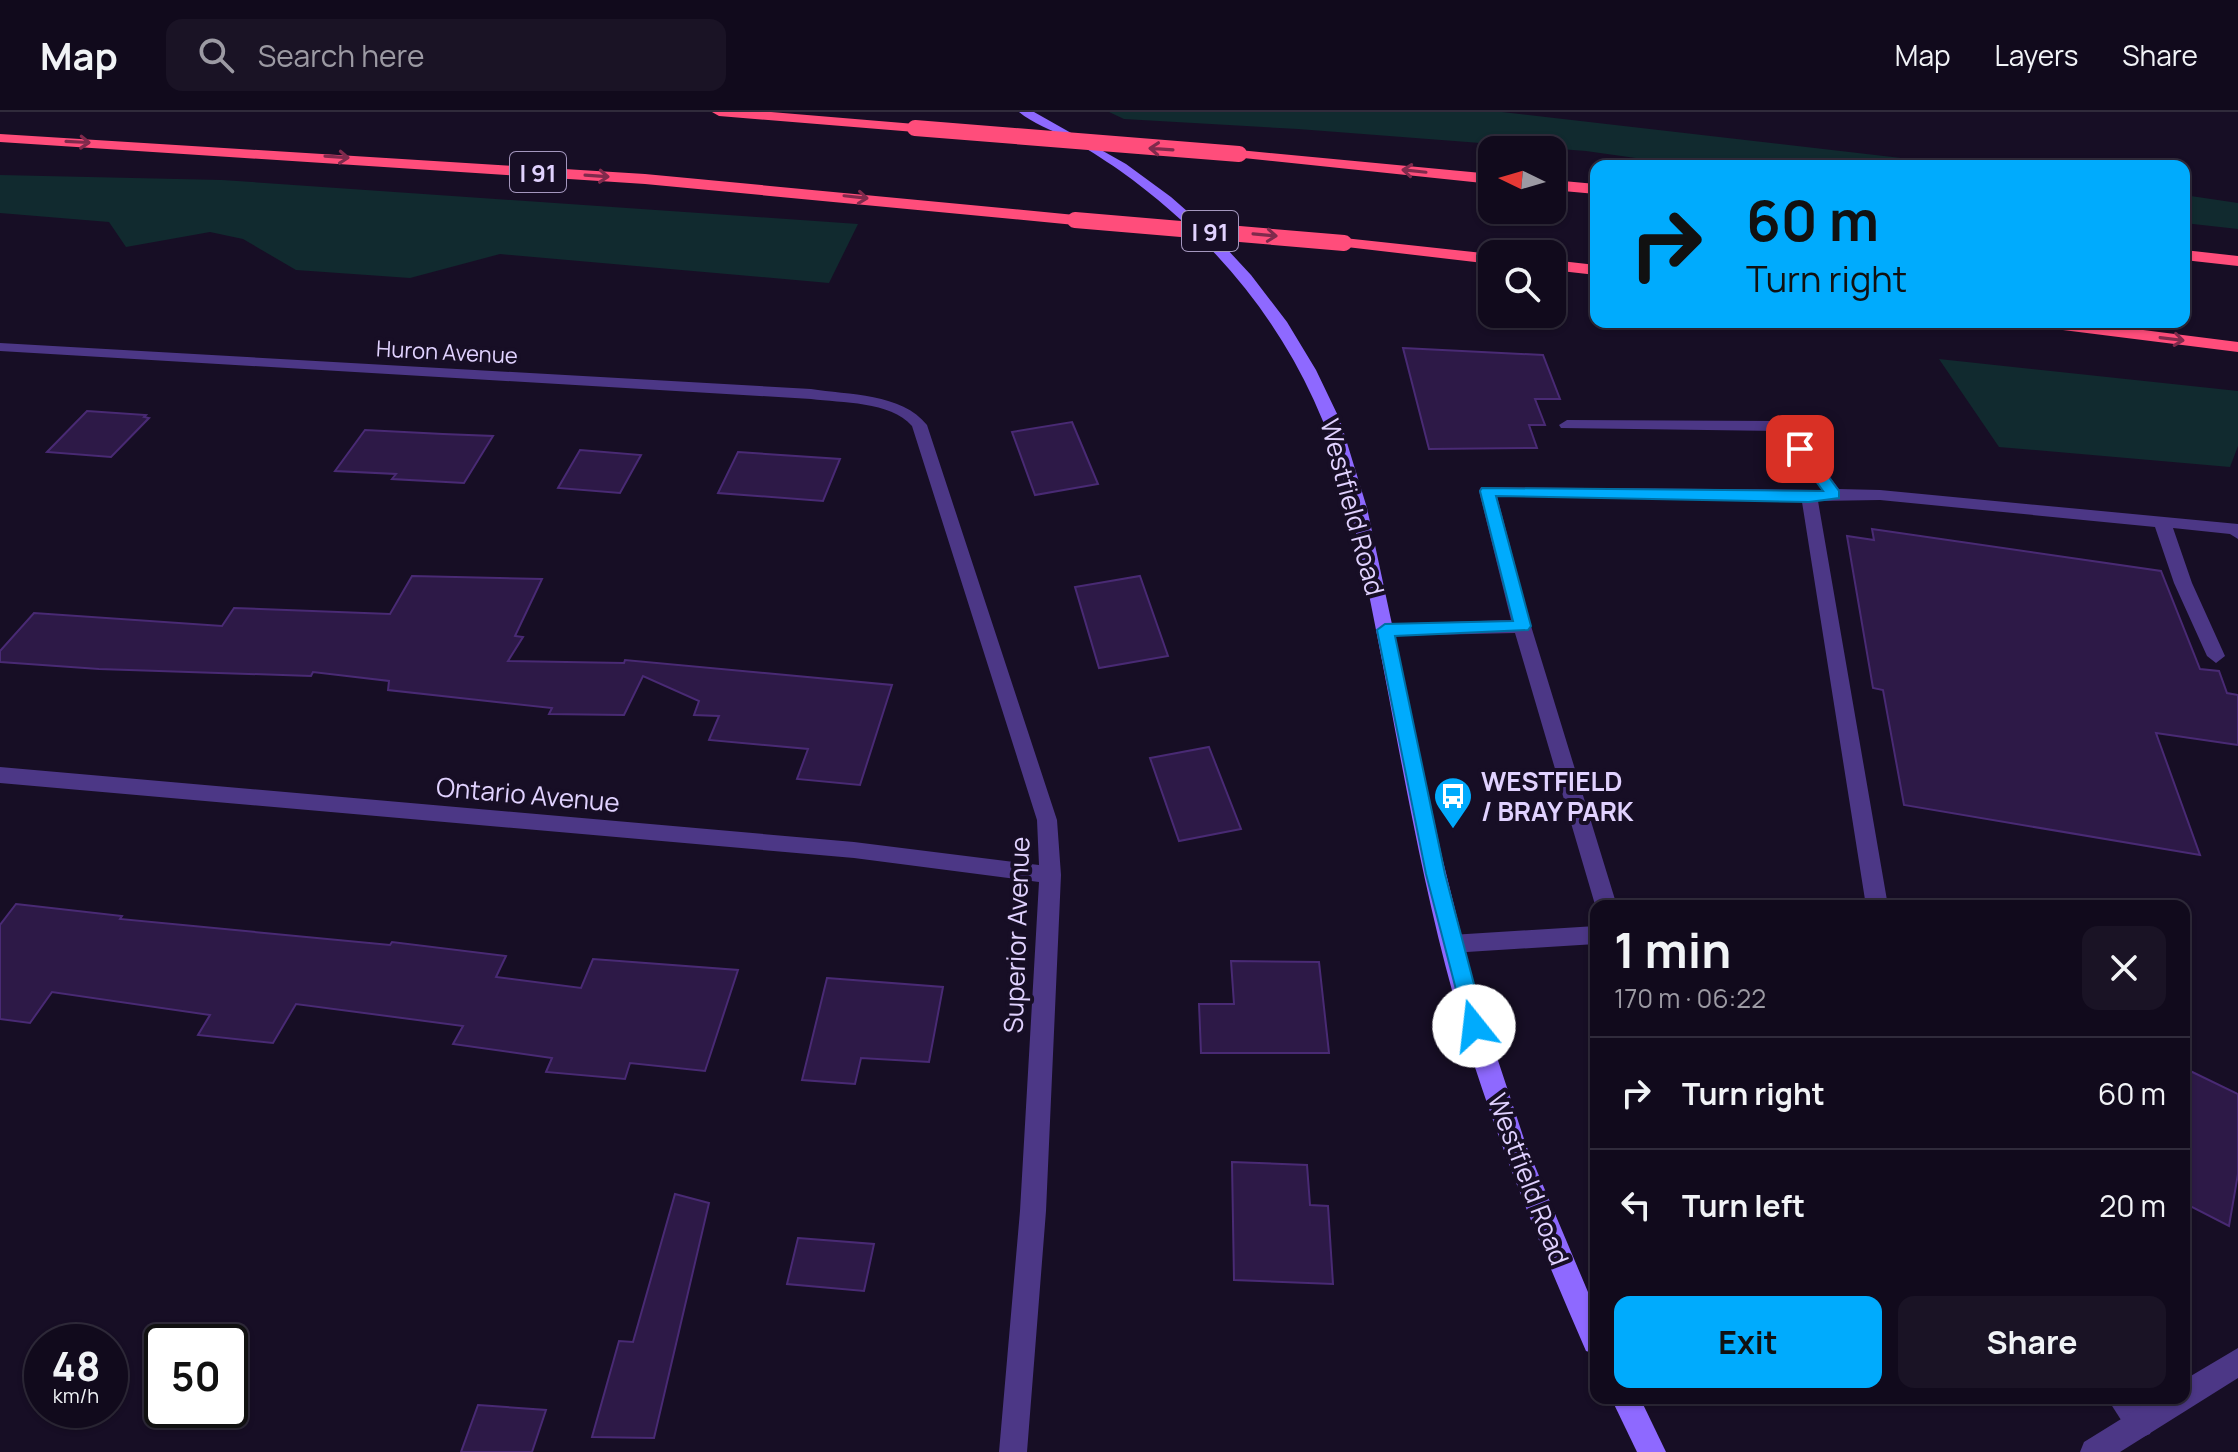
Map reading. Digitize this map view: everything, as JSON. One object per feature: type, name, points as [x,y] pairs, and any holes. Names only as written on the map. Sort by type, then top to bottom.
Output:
[{"type":"highway","points":[[719,112],[1239,154],[1478,178]]},
{"type":"highway","name":"I 91","points":[[0,138],[645,179],[843,195],[1478,257]]},
{"type":"highway","points":[[1566,186],[1590,188]]},
{"type":"highway","points":[[2190,256],[2238,261]]},
{"type":"highway","points":[[1566,267],[1590,269]]},
{"type":"highway","points":[[2087,328],[2238,347]]},
{"type":"main road","name":"Westfield Road","points":[[1025,112],[1100,154],[1163,197],[1231,262],[1281,323],[1314,380],[1332,421],[1361,518],[1451,944],[1514,1150],[1553,1249],[1590,1328]]},
{"type":"main road","points":[[1628,1404],[1652,1452]]},
{"type":"street","name":"Huron Avenue","points":[[0,347],[780,392],[858,399],[890,406]]},
{"type":"street","name":"Superior Avenue","points":[[890,406],[912,417],[919,425],[1047,820],[1050,875],[1033,1211],[1013,1452]]},
{"type":"street","points":[[1567,425],[1784,426],[1834,494]]},
{"type":"street","points":[[1604,900],[1522,626],[1487,491],[1809,497],[1880,495],[2236,529],[2238,533]]},
{"type":"street","points":[[1809,497],[1876,900]]},
{"type":"street","points":[[2162,522],[2183,583],[2216,656]]},
{"type":"street","points":[[1385,630],[1522,626]]},
{"type":"street","name":"Ontario Avenue","points":[[0,775],[854,850],[1050,875]]},
{"type":"street","points":[[1451,944],[1590,935]]},
{"type":"street","points":[[2190,1393],[2238,1362]]},
{"type":"street","points":[[2125,1404],[2140,1424]]},
{"type":"street","points":[[2094,1452],[2172,1404]]},
{"type":"green space","points":[[1109,112],[1502,112],[1918,160],[1650,160],[1566,149],[1566,136],[1478,136],[1478,143],[1124,119]]},
{"type":"green space","points":[[0,175],[222,180],[858,224],[829,283],[500,254],[410,278],[296,270],[243,239],[210,232],[126,247],[109,222],[0,213]]},
{"type":"green space","points":[[2190,196],[2238,203],[2238,229],[2190,224]]},
{"type":"green space","points":[[1939,359],[2238,391],[2238,446],[2230,467],[1999,447]]},
{"type":"building","points":[[1403,348],[1543,355],[1560,399],[1535,399],[1545,425],[1529,425],[1537,448],[1429,449]]},
{"type":"building","points":[[87,411],[146,415],[144,417],[149,418],[111,457],[47,452]]},
{"type":"building","points":[[1072,422],[1098,484],[1035,495],[1012,432]]},
{"type":"building","points":[[365,430],[493,436],[464,483],[392,479],[396,474],[335,471]]},
{"type":"building","points":[[580,450],[641,455],[620,493],[558,488]]},
{"type":"building","points":[[738,452],[840,459],[823,501],[718,493]]},
{"type":"building","points":[[1872,529],[2161,571],[2200,669],[2219,671],[2227,693],[2238,695],[2238,745],[2156,733],[2200,855],[1904,805],[1883,690],[1873,688],[1847,536],[1874,540]]},
{"type":"building","points":[[412,576],[542,579],[515,636],[523,637],[508,661],[624,663],[625,660],[892,685],[860,785],[797,779],[808,749],[709,740],[719,716],[694,715],[699,701],[643,676],[624,715],[549,714],[552,708],[388,690],[389,681],[313,672],[311,676],[99,669],[0,662],[0,651],[34,613],[222,626],[234,608],[390,614]]},
{"type":"building","points":[[1140,576],[1168,656],[1099,668],[1075,587]]},
{"type":"building","points":[[1209,747],[1241,829],[1179,841],[1150,758]]},
{"type":"building","points":[[16,904],[122,916],[120,919],[390,945],[392,942],[506,956],[496,977],[581,988],[593,959],[738,970],[705,1071],[630,1063],[625,1079],[546,1072],[552,1058],[453,1044],[463,1026],[296,1004],[273,1043],[198,1035],[210,1015],[52,992],[30,1023],[0,1019],[0,925]]},
{"type":"building","points":[[1231,961],[1319,962],[1329,1053],[1201,1053],[1199,1004],[1234,1004]]},
{"type":"building","points":[[827,978],[943,987],[929,1062],[861,1058],[855,1084],[802,1080]]},
{"type":"building","points":[[2190,1071],[2238,1094],[2238,1174],[2229,1226],[2190,1206]]},
{"type":"building","points":[[1232,1162],[1307,1165],[1310,1205],[1328,1206],[1333,1284],[1234,1280]]},
{"type":"building","points":[[675,1194],[709,1203],[654,1438],[592,1437],[619,1341],[633,1342]]},
{"type":"building","points":[[798,1238],[874,1244],[864,1291],[787,1284]]},
{"type":"building","points":[[478,1405],[546,1410],[532,1452],[461,1452]]},
{"type":"place","name":"WESTFIELD / BRAY PARK","points":[[1453,830]]},
{"type":"route","points":[[1474,1026],[1435,874],[1385,630],[1522,626],[1487,491],[1809,497],[1834,494],[1800,449]]}]
